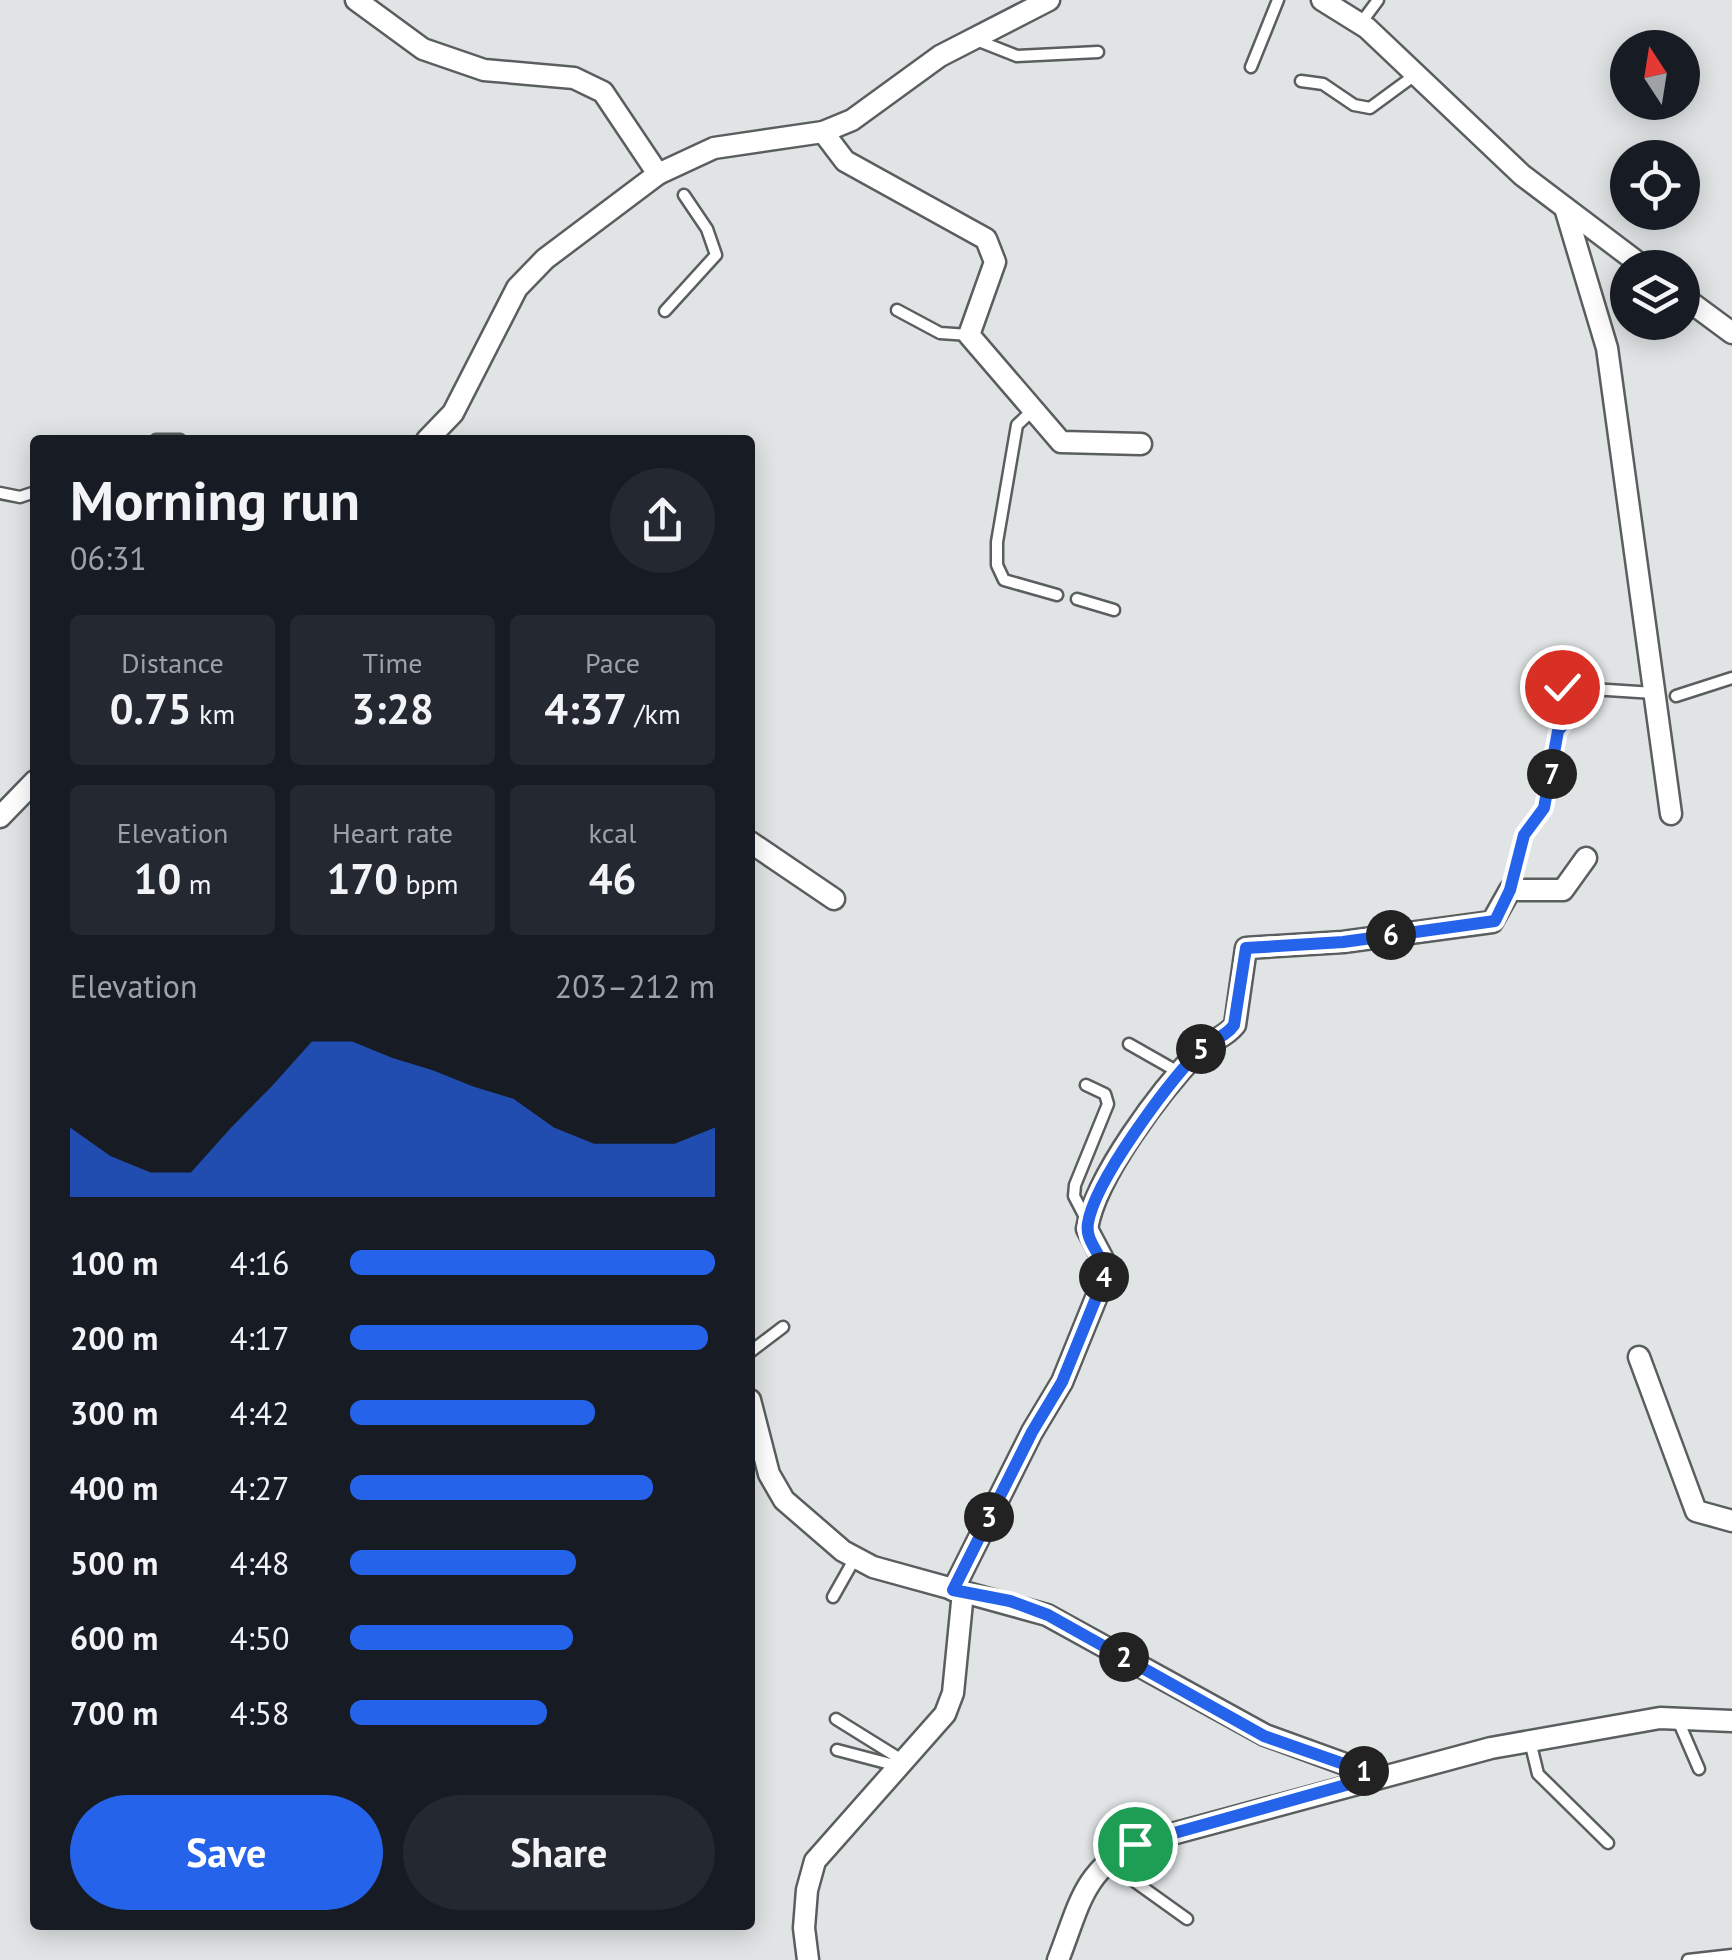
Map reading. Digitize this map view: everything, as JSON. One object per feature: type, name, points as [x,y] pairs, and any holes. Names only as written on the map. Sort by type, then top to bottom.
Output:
[{"type":"street","points":[[356,0],[423,49],[484,70],[574,78],[603,92],[658,174]]},
{"type":"street","points":[[432,435],[453,412],[517,288],[544,259],[658,174],[714,148],[823,132],[852,120],[940,56],[1049,0]]},
{"type":"street","points":[[1322,0],[1360,24],[1522,175],[1621,250]]},
{"type":"street","points":[[823,132],[845,160],[986,240],[995,262],[970,335],[1034,408],[1049,432],[1061,442],[1141,444]]},
{"type":"street","points":[[1565,208],[1607,348],[1663,697],[1671,814]]},
{"type":"street","points":[[1700,309],[1732,333]]},
{"type":"street","points":[[0,817],[30,786]]},
{"type":"street","points":[[755,845],[834,899]]},
{"type":"street","points":[[808,1960],[804,1928],[811,1870],[900,1763],[928,1738],[945,1714],[953,1693],[958,1591],[1032,1432],[1062,1382],[1103,1281],[1105,1264],[1088,1235],[1088,1222],[1102,1187],[1198,1051],[1234,1025],[1241,958],[1250,946],[1343,942],[1492,922],[1510,890],[1563,890],[1586,858]]},
{"type":"street","points":[[1639,1357],[1696,1511],[1732,1520]]},
{"type":"street","points":[[755,1421],[768,1474],[784,1500],[855,1558],[1048,1615],[1264,1736],[1378,1776]]},
{"type":"street","points":[[1064,1958],[1088,1883],[1105,1860],[1135,1844],[1378,1776],[1530,1741],[1677,1717],[1732,1721]]},
{"type":"lane","points":[[1250,67],[1278,0]]},
{"type":"lane","points":[[1360,24],[1378,0]]},
{"type":"lane","points":[[974,38],[1017,56],[1098,52]]},
{"type":"lane","points":[[1301,81],[1323,84],[1354,105],[1370,108],[1415,75]]},
{"type":"lane","points":[[658,174],[680,190],[707,228],[716,255],[665,311]]},
{"type":"lane","points":[[897,310],[940,333],[970,335]]},
{"type":"lane","points":[[1034,408],[1017,425],[996,557],[1004,580],[1057,595]]},
{"type":"lane","points":[[0,494],[20,498],[30,494]]},
{"type":"lane","points":[[1077,599],[1114,610]]},
{"type":"lane","points":[[1562,687],[1663,697],[1732,678]]},
{"type":"lane","points":[[1510,890],[1521,843],[1544,808],[1558,731],[1592,689]]},
{"type":"lane","points":[[1128,1044],[1181,1073]]},
{"type":"lane","points":[[1086,1085],[1105,1094],[1108,1104],[1074,1185],[1074,1196],[1088,1222]]},
{"type":"lane","points":[[755,1348],[782,1327]]},
{"type":"lane","points":[[834,1597],[855,1558]]},
{"type":"lane","points":[[1677,1717],[1699,1768]]},
{"type":"lane","points":[[836,1719],[900,1763]]},
{"type":"lane","points":[[1530,1741],[1538,1774],[1608,1843]]},
{"type":"lane","points":[[837,1750],[900,1763]]},
{"type":"lane","points":[[1105,1860],[1187,1919]]},
{"type":"lane","points":[[1688,1960],[1732,1955]]},
{"type":"route","points":[[1135,1844],[1378,1776],[1264,1736],[1048,1615],[1010,1601],[953,1590],[1032,1432],[1062,1382],[1103,1281],[1105,1264],[1088,1235],[1088,1222],[1102,1187],[1152,1109],[1198,1051],[1234,1025],[1241,958],[1246,948],[1254,944],[1343,942],[1470,927],[1498,918],[1510,890],[1524,835],[1541,818],[1551,784],[1558,731],[1592,689],[1562,687]]}]
